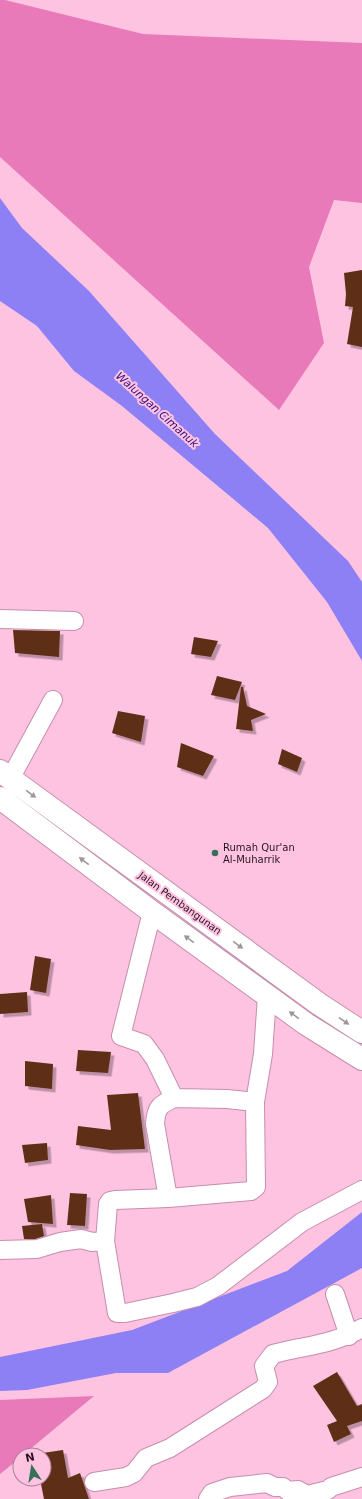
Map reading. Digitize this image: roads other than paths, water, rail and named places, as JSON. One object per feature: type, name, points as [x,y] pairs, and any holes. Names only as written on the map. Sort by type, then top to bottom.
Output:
[{"type":"main road","name":"Jalan Pembangunan","points":[[3,773],[294,986],[362,1032]]},
{"type":"main road","points":[[0,798],[267,996],[306,1024],[362,1059]]},
{"type":"street","points":[[0,619],[74,621]]},
{"type":"street","points":[[3,773],[53,700]]},
{"type":"street","points":[[152,912],[121,1036],[144,1044],[155,1059],[174,1098]]},
{"type":"street","points":[[267,996],[263,1054],[255,1102],[256,1187],[250,1191],[243,1192],[110,1201],[108,1204],[105,1241],[115,1311],[120,1314],[197,1297],[218,1286],[302,1222],[362,1190]]},
{"type":"street","points":[[168,1198],[155,1124],[156,1113],[162,1104],[174,1098],[227,1099],[255,1102]]},
{"type":"street","points":[[0,1250],[37,1249],[60,1242],[82,1239],[92,1242],[105,1241]]},
{"type":"street","points":[[94,1482],[134,1473],[146,1458],[170,1448],[263,1390],[268,1382],[264,1366],[273,1354],[356,1332],[335,1294]]},
{"type":"street","points":[[208,1499],[212,1493],[230,1487],[267,1483],[275,1487],[284,1487],[288,1491],[298,1490],[307,1495],[328,1490],[331,1487],[362,1477]]},
{"type":"water","name":"Walungan Cimanuk","points":[[0,198],[22,228],[89,291],[215,434],[348,561],[362,582],[362,661],[327,602],[268,528],[122,406],[74,371],[37,326],[0,301]]},
{"type":"water","points":[[362,1212],[362,1268],[168,1373],[116,1373],[27,1390],[0,1391],[0,1357],[132,1330],[287,1271]]},
{"type":"place","name":"Rumah Qur'an Al-Muharrik","points":[[215,853]]}]
